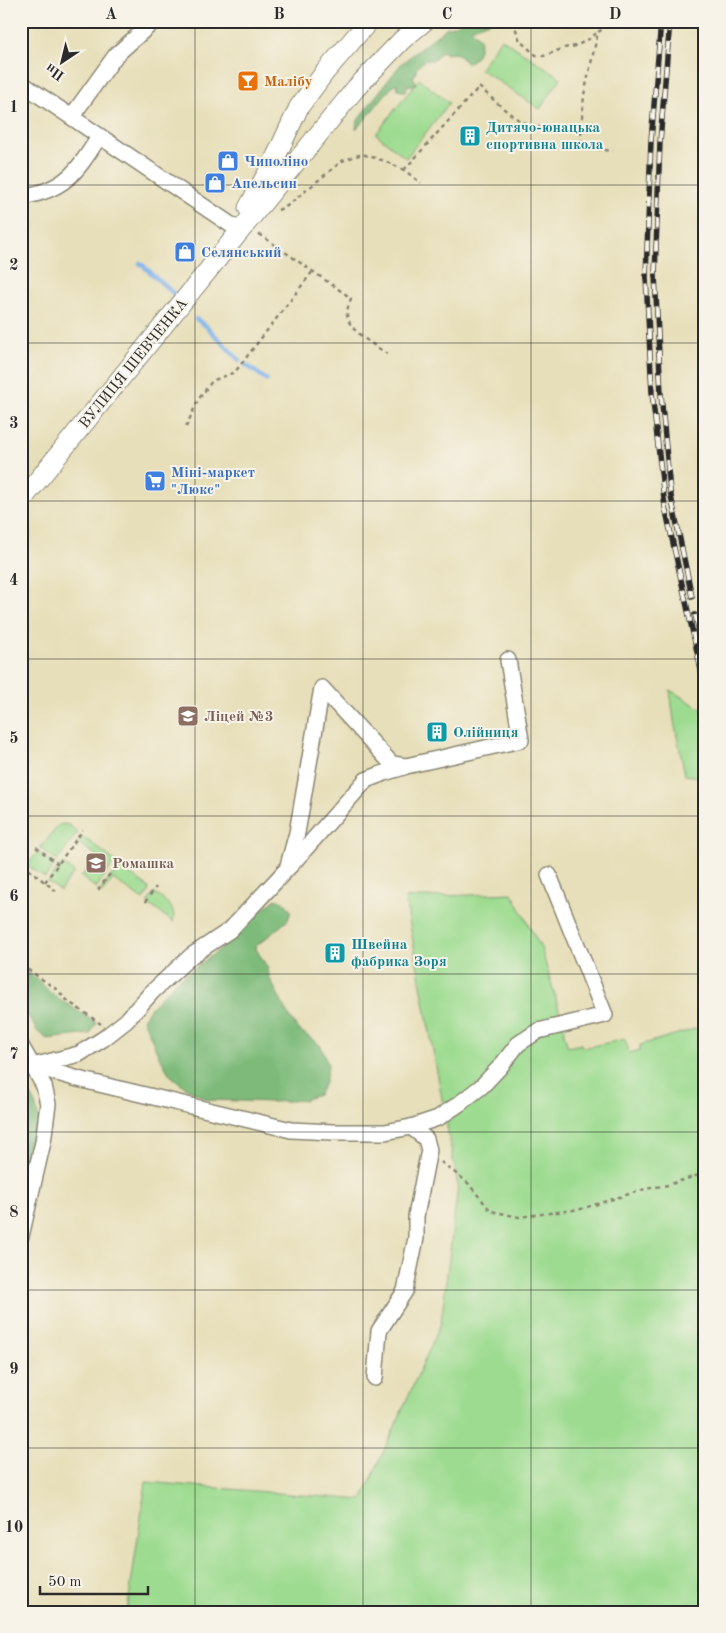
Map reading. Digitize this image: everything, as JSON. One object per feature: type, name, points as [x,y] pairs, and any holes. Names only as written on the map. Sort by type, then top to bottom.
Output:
[{"type":"main road","name":"ВУЛИЦЯ ШЕВЧЕНКА","points":[[243,228],[248,206],[272,165],[299,108],[326,72],[369,21]]},
{"type":"main road","name":"ВУЛИЦЯ ШЕВЧЕНКА","points":[[21,501],[356,88],[402,40],[425,21]]},
{"type":"street","points":[[72,116],[116,55],[154,21]]},
{"type":"street","points":[[21,83],[99,136],[243,228]]},
{"type":"street","points":[[21,197],[43,193],[64,182],[85,159],[99,136]]},
{"type":"street","points":[[33,1066],[79,1054],[112,1033],[126,1021],[152,992],[191,956],[230,930],[366,780],[406,766],[521,740],[508,660]]},
{"type":"street","points":[[287,869],[297,833],[322,688],[392,764],[406,766]]},
{"type":"street","points":[[33,1066],[78,1079],[290,1130],[385,1132],[411,1128],[438,1118],[459,1104],[482,1086],[518,1044],[538,1031],[605,1015],[549,875]]},
{"type":"street","points":[[21,1046],[44,1086],[48,1104],[43,1142],[21,1236]]},
{"type":"street","points":[[374,1378],[379,1331],[404,1291],[416,1238],[416,1216],[429,1150],[426,1139],[411,1128]]},
{"type":"path","points":[[513,21],[520,41],[536,55],[544,56],[564,48],[576,46],[617,21]]},
{"type":"path","points":[[598,32],[584,95],[580,131],[581,147],[613,151]]},
{"type":"path","points":[[404,170],[479,87],[513,115],[528,124],[580,131]]},
{"type":"path","points":[[270,214],[287,206],[342,161],[362,154],[385,161],[404,170],[421,183]]},
{"type":"path","points":[[243,228],[313,271],[352,298],[347,313],[349,322],[361,336],[387,354]]},
{"type":"path","points":[[186,427],[198,400],[212,381],[235,372],[313,271]]},
{"type":"path","points":[[45,882],[83,830]]},
{"type":"path","points":[[36,847],[58,864]]},
{"type":"path","points":[[98,890],[121,860]]},
{"type":"path","points":[[22,864],[56,891]]},
{"type":"path","points":[[145,902],[156,887]]},
{"type":"path","points":[[21,965],[56,989],[69,1002],[112,1033]]},
{"type":"path","points":[[428,1155],[467,1182],[491,1211],[518,1217],[581,1210],[645,1189],[668,1185],[705,1173]]},
{"type":"green space","points":[[462,21],[491,21],[471,29],[480,39],[479,50],[474,59],[467,63],[456,53],[446,54],[442,51],[434,60],[425,60],[416,69],[416,74],[413,76],[416,84],[407,86],[406,91],[401,91],[398,89],[397,83],[356,129],[357,122],[362,114],[401,64],[446,28]]},
{"type":"green space","points":[[501,38],[561,78],[540,109],[480,69]]},
{"type":"green space","points":[[419,79],[449,103],[406,158],[376,134]]},
{"type":"green space","points":[[670,690],[705,711],[705,778],[685,775]]},
{"type":"green space","points":[[59,825],[69,825],[78,832],[57,861],[40,848]]},
{"type":"green space","points":[[82,836],[115,861],[96,888],[81,877],[97,856],[77,842]]},
{"type":"green space","points":[[38,852],[55,864],[45,878],[27,865]]},
{"type":"green space","points":[[62,863],[74,872],[60,891],[48,882]]},
{"type":"green space","points":[[119,866],[149,888],[143,900],[113,879],[102,893],[100,891]]},
{"type":"green space","points":[[154,893],[172,908],[173,922],[147,903]]},
{"type":"green space","points":[[512,893],[541,948],[565,1030],[563,1031],[568,1047],[581,1044],[583,1048],[625,1039],[629,1053],[640,1050],[640,1045],[705,1026],[705,1612],[127,1612],[146,1482],[362,1500],[441,1323],[458,1186],[405,898]]},
{"type":"green space","points":[[276,899],[285,903],[291,911],[288,920],[255,947],[267,967],[270,979],[287,1013],[298,1029],[321,1046],[328,1065],[325,1083],[318,1095],[303,1100],[274,1102],[208,1100],[185,1087],[170,1075],[159,1056],[143,1019],[152,1006],[177,981],[223,947],[245,923]]},
{"type":"green space","points":[[21,969],[38,980],[52,994],[96,1023],[90,1034],[47,1039],[37,1031],[21,1003]]},
{"type":"green space","points":[[21,1079],[34,1100],[40,1123],[21,1204]]},
{"type":"waterway","points":[[140,263],[174,294]]},
{"type":"waterway","points":[[196,319],[206,326],[239,360]]},
{"type":"waterway","points":[[246,365],[267,380]]},
{"type":"railway","points":[[661,21],[651,141],[646,277],[652,393],[665,507],[705,688]]},
{"type":"railway","points":[[670,21],[660,142],[655,275],[661,394],[670,491],[692,597]]},
{"type":"railway","points":[[695,615],[705,651]]},
{"type":"place","name":"Малібу","points":[[248,81]]},
{"type":"place","name":"Дитячо-юнацька спортивна школа","points":[[470,136]]},
{"type":"place","name":"Чиполіно","points":[[228,161]]},
{"type":"place","name":"Апельсин","points":[[215,183]]},
{"type":"place","name":"Селянський","points":[[185,252]]},
{"type":"place","name":"Міні-маркет \"Люкс\"","points":[[155,481]]},
{"type":"place","name":"Ліцей №3","points":[[188,716]]},
{"type":"place","name":"Олійниця","points":[[437,732]]},
{"type":"place","name":"Ромашка","points":[[96,863]]},
{"type":"place","name":"Швейна фабрика Зоря","points":[[335,953]]}]
